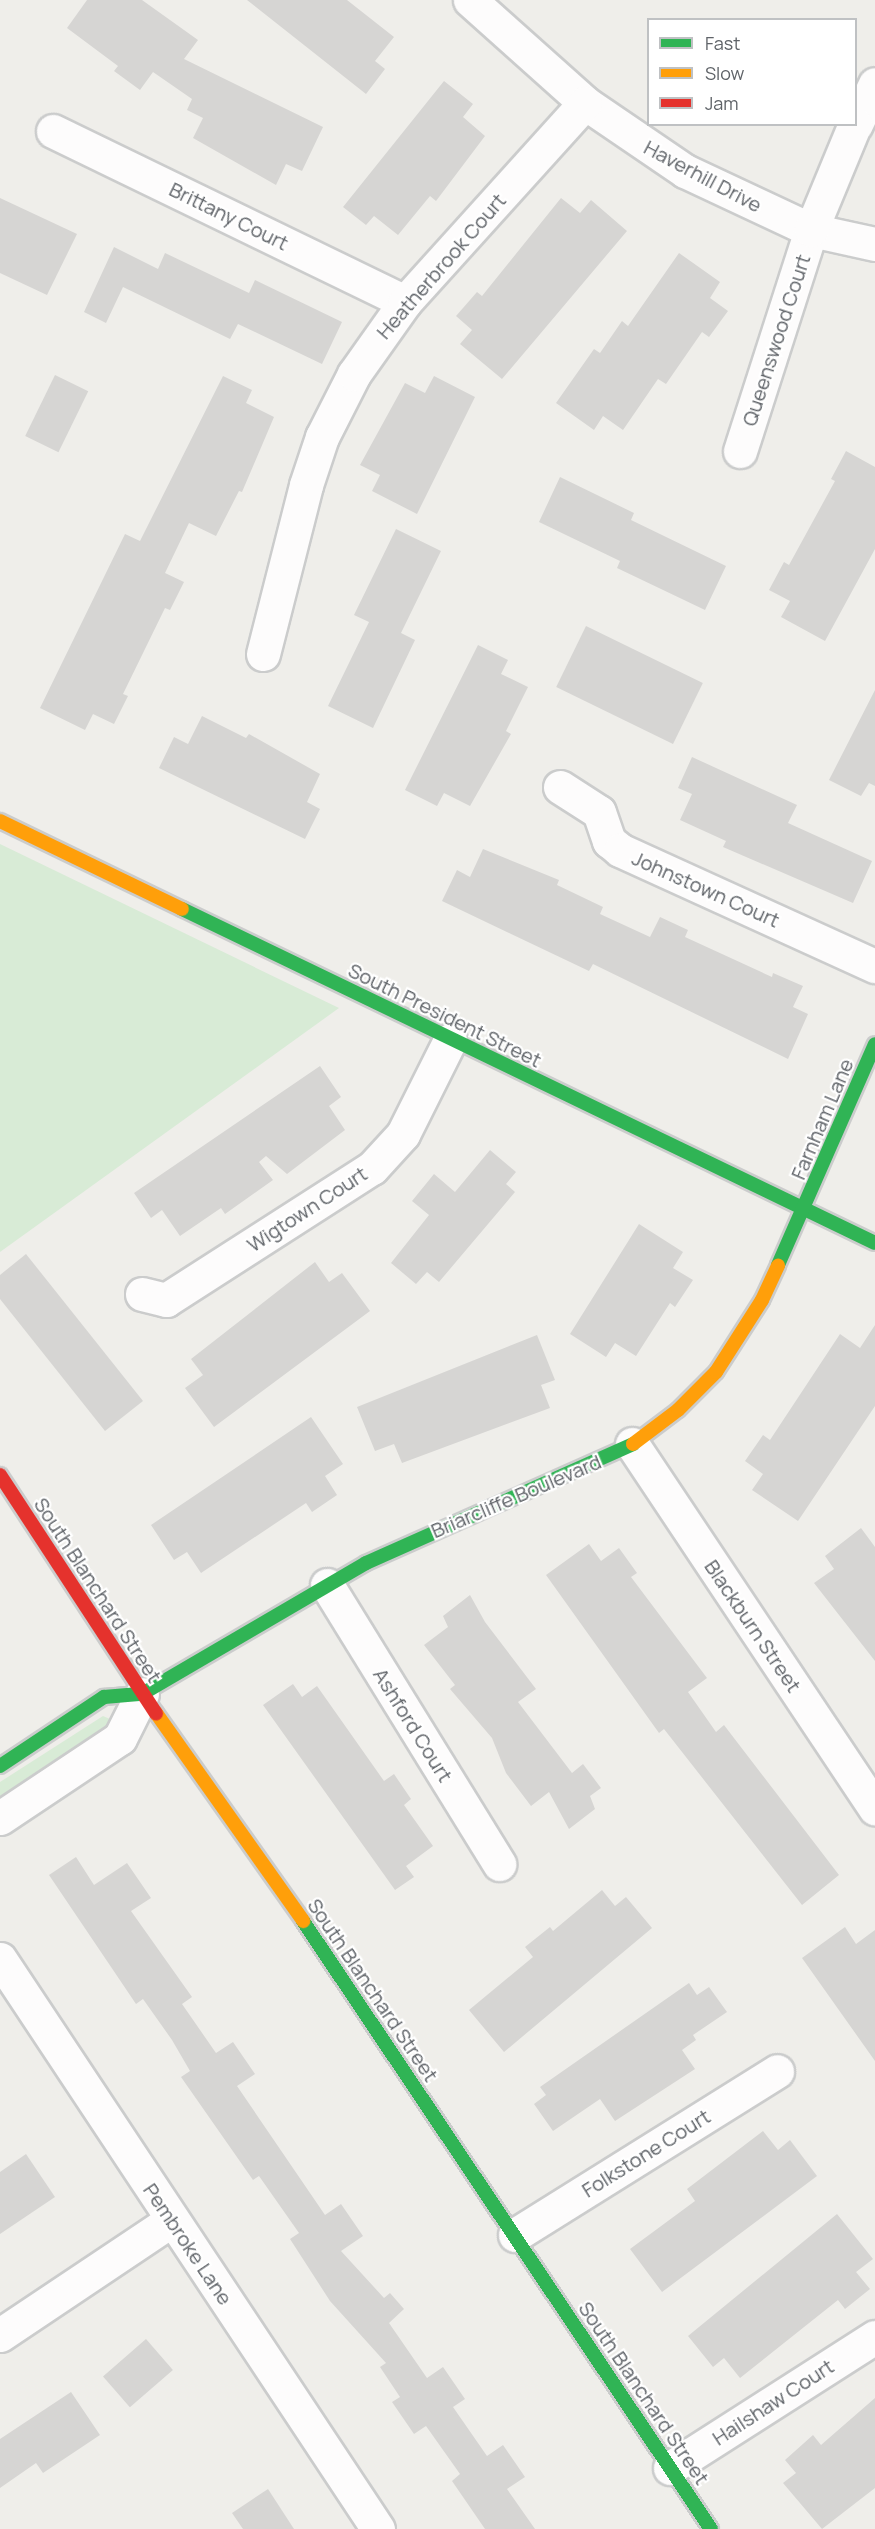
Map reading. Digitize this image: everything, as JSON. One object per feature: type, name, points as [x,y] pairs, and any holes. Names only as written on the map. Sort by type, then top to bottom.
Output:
[{"type":"street","name":"Haverhill Drive","points":[[470,0],[585,103],[685,171],[811,230],[875,244]]},
{"type":"street","name":"Queenswood Court","points":[[857,120],[875,84]]},
{"type":"street","name":"Heatherbrook Court","points":[[263,654],[306,485],[322,437],[354,374],[405,302],[585,103]]},
{"type":"street","name":"Queenswood Court","points":[[740,451],[811,230],[854,126]]},
{"type":"street","name":"Brittany Court","points":[[53,131],[405,302]]},
{"type":"street","name":"Johnstown Court","points":[[560,787],[599,812],[609,841],[620,850],[875,966]]},
{"type":"street","name":"South President Street","points":[[0,821],[875,1243]]},
{"type":"street","name":"Wigtown Court","points":[[142,1294],[166,1300],[372,1168],[403,1134],[450,1040]]},
{"type":"street","name":"Farnham Lane","points":[[805,1210],[875,1044]]},
{"type":"street","name":"Briarcliffe Boulevard","points":[[0,1766],[104,1697],[142,1694],[327,1585],[411,1540],[545,1486],[632,1444],[678,1410],[716,1372],[762,1300],[805,1210]]},
{"type":"street","name":"Blackburn Street","points":[[632,1444],[875,1808]]},
{"type":"street","name":"South Blanchard Street","points":[[0,1475],[142,1694],[358,1999],[711,2529]]},
{"type":"street","name":"Ashford Court","points":[[327,1585],[499,1864]]},
{"type":"street","points":[[0,1818],[120,1738],[142,1694]]},
{"type":"street","name":"Pembroke Lane","points":[[0,1959],[378,2529]]},
{"type":"street","name":"Folkstone Court","points":[[515,2235],[777,2071]]},
{"type":"street","points":[[0,2335],[172,2220]]},
{"type":"street","name":"Hailshaw Court","points":[[670,2468],[875,2337]]},
{"type":"green space","points":[[0,844],[339,1008],[0,1252]]},
{"type":"green space","points":[[103,1716],[110,1719],[110,1726],[0,1800],[0,1782]]},
{"type":"building","points":[[87,0],[142,0],[198,40],[184,59],[323,127],[302,171],[286,164],[276,185],[193,138],[203,118],[187,110],[192,99],[153,72],[140,90],[114,71],[118,66],[67,28]]},
{"type":"building","points":[[247,0],[347,0],[394,37],[375,61],[385,69],[366,94]]},
{"type":"building","points":[[444,81],[473,104],[463,117],[485,136],[436,201],[430,196],[398,235],[374,216],[366,225],[343,207]]},
{"type":"building","points":[[0,198],[77,234],[47,295],[0,273]]},
{"type":"building","points":[[561,198],[580,213],[591,200],[627,231],[502,379],[460,344],[472,330],[456,316],[477,292],[482,296]]},
{"type":"building","points":[[114,247],[158,269],[165,253],[249,293],[255,280],[342,322],[322,364],[238,324],[230,339],[123,287],[106,323],[84,312]]},
{"type":"building","points":[[679,253],[720,282],[710,298],[728,311],[709,337],[702,332],[666,384],[658,379],[623,430],[603,416],[594,430],[556,403],[594,349],[600,353],[622,321],[628,326]]},
{"type":"building","points":[[55,375],[88,391],[58,452],[25,436]]},
{"type":"building","points":[[223,376],[252,390],[246,403],[274,417],[242,492],[239,491],[216,536],[189,523],[165,573],[184,582],[170,610],[165,608],[123,694],[128,696],[114,724],[93,714],[85,730],[40,708],[125,534],[140,541]]},
{"type":"building","points":[[434,376],[475,397],[417,514],[372,491],[380,475],[360,465],[405,383],[425,393]]},
{"type":"building","points":[[846,451],[875,467],[875,549],[825,641],[781,617],[790,601],[769,590],[784,562],[789,565],[835,481],[831,479]]},
{"type":"building","points":[[560,477],[634,513],[631,520],[726,566],[705,610],[617,568],[620,561],[539,522]]},
{"type":"building","points":[[396,529],[441,551],[401,633],[415,640],[373,728],[328,706],[369,622],[354,615]]},
{"type":"building","points":[[586,626],[703,683],[673,744],[556,687]]},
{"type":"building","points":[[478,645],[508,660],[501,674],[528,687],[506,731],[511,734],[470,806],[444,793],[437,806],[405,790]]},
{"type":"building","points":[[875,690],[875,786],[869,783],[861,796],[829,780]]},
{"type":"building","points":[[202,716],[246,738],[249,734],[320,774],[307,802],[320,809],[305,839],[159,768],[174,737],[188,744]]},
{"type":"building","points":[[692,757],[797,805],[788,823],[872,861],[853,903],[723,847],[726,841],[680,820],[692,794],[678,788]]},
{"type":"building","points":[[483,849],[559,880],[557,885],[603,907],[600,914],[650,937],[660,917],[688,930],[685,937],[772,977],[773,973],[803,986],[793,1007],[808,1014],[788,1059],[593,964],[589,971],[442,901],[457,870],[470,877]]},
{"type":"building","points":[[320,1066],[341,1097],[329,1106],[345,1130],[287,1174],[266,1156],[259,1162],[273,1180],[225,1214],[221,1208],[180,1236],[162,1210],[151,1218],[134,1193]]},
{"type":"building","points":[[490,1150],[516,1172],[506,1184],[515,1192],[439,1282],[427,1272],[416,1284],[391,1263],[429,1215],[412,1201],[434,1174],[455,1192]]},
{"type":"building","points":[[639,1224],[683,1252],[673,1268],[693,1280],[675,1307],[670,1303],[636,1356],[615,1343],[606,1357],[570,1334]]},
{"type":"building","points":[[26,1254],[143,1401],[105,1431],[0,1299],[0,1275]]},
{"type":"building","points":[[315,1262],[329,1282],[342,1273],[370,1311],[214,1427],[185,1388],[203,1375],[191,1359]]},
{"type":"building","points":[[875,1325],[875,1406],[798,1521],[752,1490],[763,1474],[745,1461],[763,1435],[770,1440],[840,1334],[860,1348]]},
{"type":"building","points":[[537,1335],[555,1380],[541,1385],[550,1408],[402,1463],[394,1444],[375,1451],[357,1407]]},
{"type":"building","points":[[311,1417],[343,1464],[325,1476],[337,1495],[312,1512],[306,1503],[201,1573],[187,1552],[174,1560],[151,1525]]},
{"type":"building","points":[[861,1528],[875,1547],[875,1661],[814,1583],[834,1569],[825,1556]]},
{"type":"building","points":[[589,1544],[601,1561],[619,1548],[637,1573],[631,1577],[707,1678],[688,1692],[716,1732],[724,1725],[839,1875],[802,1905],[664,1729],[659,1733],[546,1575]]},
{"type":"building","points":[[470,1595],[485,1622],[536,1689],[518,1702],[572,1773],[583,1764],[601,1788],[590,1796],[595,1809],[569,1829],[549,1792],[531,1806],[506,1773],[492,1738],[450,1689],[455,1685],[424,1645],[448,1627],[443,1616]]},
{"type":"building","points":[[293,1684],[302,1697],[317,1686],[384,1781],[394,1774],[411,1799],[404,1805],[433,1846],[406,1866],[414,1877],[395,1890],[263,1705]]},
{"type":"building","points":[[76,1857],[94,1885],[127,1863],[151,1898],[131,1911],[192,1997],[182,2004],[216,2053],[233,2042],[255,2074],[237,2086],[325,2215],[341,2204],[363,2236],[341,2251],[384,2298],[390,2293],[404,2309],[389,2323],[427,2378],[443,2367],[465,2399],[453,2407],[487,2456],[503,2445],[525,2477],[507,2489],[535,2529],[485,2529],[452,2481],[460,2474],[426,2426],[414,2434],[392,2402],[400,2397],[380,2367],[386,2363],[330,2301],[290,2239],[299,2233],[259,2176],[253,2180],[181,2077],[190,2071],[172,2040],[143,1999],[136,2004],[49,1875]]},
{"type":"building","points":[[602,1890],[615,1906],[626,1897],[652,1928],[504,2052],[469,2010],[533,1957],[525,1947],[550,1927],[553,1931]]},
{"type":"building","points":[[845,1927],[856,1944],[875,1930],[875,2061],[802,1958]]},
{"type":"building","points":[[689,1983],[697,1995],[709,1987],[727,2012],[693,2035],[696,2040],[682,2050],[695,2069],[615,2121],[600,2099],[553,2131],[534,2104],[546,2095],[540,2087]]},
{"type":"building","points":[[763,2131],[778,2150],[790,2140],[817,2176],[662,2292],[630,2249],[695,2201],[687,2189]]},
{"type":"building","points":[[26,2154],[55,2197],[0,2234],[0,2172]]},
{"type":"building","points":[[837,2214],[873,2259],[856,2272],[870,2289],[845,2309],[838,2300],[740,2378],[724,2358],[713,2367],[688,2336]]},
{"type":"building","points":[[146,2339],[173,2370],[130,2407],[103,2376]]},
{"type":"building","points":[[71,2392],[100,2435],[43,2473],[36,2463],[0,2488],[0,2439]]},
{"type":"building","points":[[875,2398],[875,2488],[822,2529],[783,2483],[796,2473],[785,2460],[813,2435],[821,2445]]},
{"type":"building","points":[[268,2489],[294,2529],[243,2529],[232,2513]]},
{"type":"traffic: fast","points":[[182,909],[875,1243]]},
{"type":"traffic: fast","points":[[778,1265],[875,1044]]},
{"type":"traffic: fast","points":[[0,1766],[104,1697],[142,1694],[366,1563],[633,1444]]},
{"type":"traffic: fast","points":[[303,1921],[711,2529]]},
{"type":"traffic: slow","points":[[0,821],[182,909]]},
{"type":"traffic: slow","points":[[633,1444],[678,1410],[716,1372],[762,1300],[778,1265]]},
{"type":"traffic: slow","points":[[156,1713],[303,1921]]},
{"type":"traffic: jam","points":[[0,1475],[156,1713]]}]
